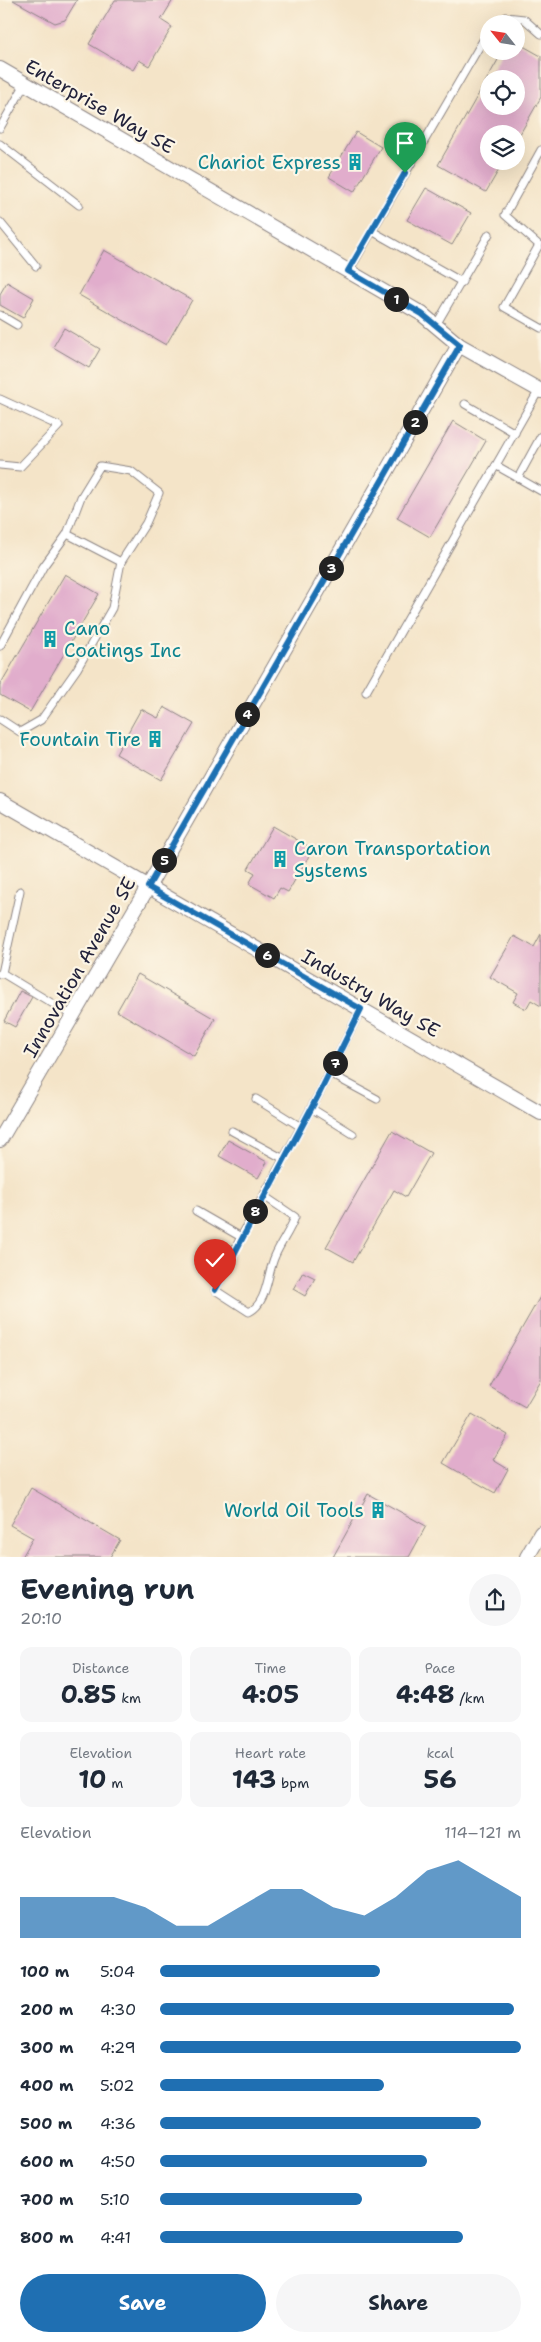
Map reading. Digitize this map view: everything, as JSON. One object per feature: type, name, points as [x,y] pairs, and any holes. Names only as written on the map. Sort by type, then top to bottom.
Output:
[{"type":"street","name":"Enterprise Way SE","points":[[0,69],[422,314],[460,345],[540,391]]},
{"type":"street","name":"Innovation Avenue SE","points":[[0,1140],[460,345]]},
{"type":"street","name":"Industry Way SE","points":[[0,801],[541,1113]]},
{"type":"street","points":[[527,1557],[541,1533]]},
{"type":"lane","points":[[525,20],[541,34]]},
{"type":"lane","points":[[348,271],[480,45]]},
{"type":"lane","points":[[0,128],[24,84]]},
{"type":"lane","points":[[0,144],[79,205]]},
{"type":"lane","points":[[541,150],[504,216],[540,245],[504,307],[541,328]]},
{"type":"lane","points":[[0,222],[36,266]]},
{"type":"lane","points":[[372,230],[462,282]]},
{"type":"lane","points":[[436,325],[490,234]]},
{"type":"lane","points":[[0,315],[17,326]]},
{"type":"lane","points":[[366,692],[540,391]]},
{"type":"lane","points":[[0,399],[60,426],[20,467],[0,465]]},
{"type":"lane","points":[[465,404],[515,433]]},
{"type":"lane","points":[[518,478],[541,436]]},
{"type":"lane","points":[[0,646],[43,567],[67,534],[80,497],[100,466],[131,471],[159,493],[146,523],[121,562],[112,608],[77,669],[41,720],[20,732],[0,719]]},
{"type":"lane","points":[[497,466],[541,491]]},
{"type":"lane","points":[[67,534],[121,562]]},
{"type":"lane","points":[[20,891],[1,973],[73,1016]]},
{"type":"lane","points":[[264,1196],[295,1217],[275,1256],[269,1280],[256,1309],[249,1312],[215,1290],[241,1237],[329,1074],[361,1009]]},
{"type":"lane","points":[[329,1074],[377,1100]]},
{"type":"lane","points":[[256,1099],[301,1127]]},
{"type":"lane","points":[[311,1108],[353,1134]]},
{"type":"lane","points":[[232,1131],[284,1159]]},
{"type":"lane","points":[[196,1211],[241,1237]]},
{"type":"building","points":[[13,0],[77,0],[65,20],[55,23]]},
{"type":"building","points":[[115,0],[173,0],[161,20],[172,27],[149,66],[139,60],[133,70],[89,44]]},
{"type":"building","points":[[525,47],[541,56],[541,97],[525,125],[480,125],[480,170],[499,170],[486,192],[438,165],[480,91],[480,115],[525,115],[525,70],[492,70],[498,60],[525,60]]},
{"type":"building","name":"Chariot Express","points":[[356,132],[381,147],[354,192],[329,177]]},
{"type":"building","points":[[426,188],[471,213],[452,245],[407,220]]},
{"type":"building","points":[[104,250],[192,300],[166,345],[79,295]]},
{"type":"building","points":[[7,282],[34,298],[23,318],[0,305],[0,294]]},
{"type":"building","points":[[64,328],[100,349],[89,368],[53,347]]},
{"type":"building","points":[[453,421],[486,441],[430,537],[397,518]]},
{"type":"building","name":"Cano Coatings Inc","points":[[65,574],[99,594],[30,712],[0,695],[0,685]]},
{"type":"building","name":"Fountain Tire","points":[[164,707],[194,724],[161,780],[116,754],[141,709],[158,718]]},
{"type":"building","name":"Caron Transportation Systems","points":[[273,826],[313,849],[288,892],[280,888],[274,898],[249,884],[255,873],[248,869]]},
{"type":"building","points":[[541,934],[541,1006],[531,1000],[526,1009],[513,1002],[518,993],[490,977],[514,936],[534,947]]},
{"type":"building","points":[[138,974],[215,1019],[194,1056],[117,1011]]},
{"type":"building","points":[[20,991],[32,997],[15,1027],[4,1021]]},
{"type":"building","points":[[392,1131],[431,1153],[406,1197],[394,1190],[353,1262],[326,1247]]},
{"type":"building","points":[[228,1140],[267,1162],[258,1178],[219,1156]]},
{"type":"building","points":[[303,1272],[315,1278],[305,1296],[293,1289]]},
{"type":"building","points":[[541,1295],[541,1380],[525,1407],[489,1386]]},
{"type":"building","points":[[472,1414],[508,1435],[493,1460],[508,1469],[495,1493],[443,1463]]},
{"type":"building","points":[[31,1488],[120,1540],[110,1557],[22,1557],[33,1538],[10,1525]]},
{"type":"building","name":"World Oil Tools","points":[[368,1494],[426,1526],[409,1557],[333,1557]]},
{"type":"place","name":"Chariot Express","points":[[355,162]]},
{"type":"place","name":"Cano Coatings Inc","points":[[50,639]]},
{"type":"place","name":"Fountain Tire","points":[[155,739]]},
{"type":"place","name":"Caron Transportation Systems","points":[[280,859]]},
{"type":"place","name":"World Oil Tools","points":[[378,1510]]},
{"type":"route","points":[[215,1290],[241,1237],[320,1092],[361,1009],[148,887],[460,345],[422,314],[348,271],[405,173]]}]
